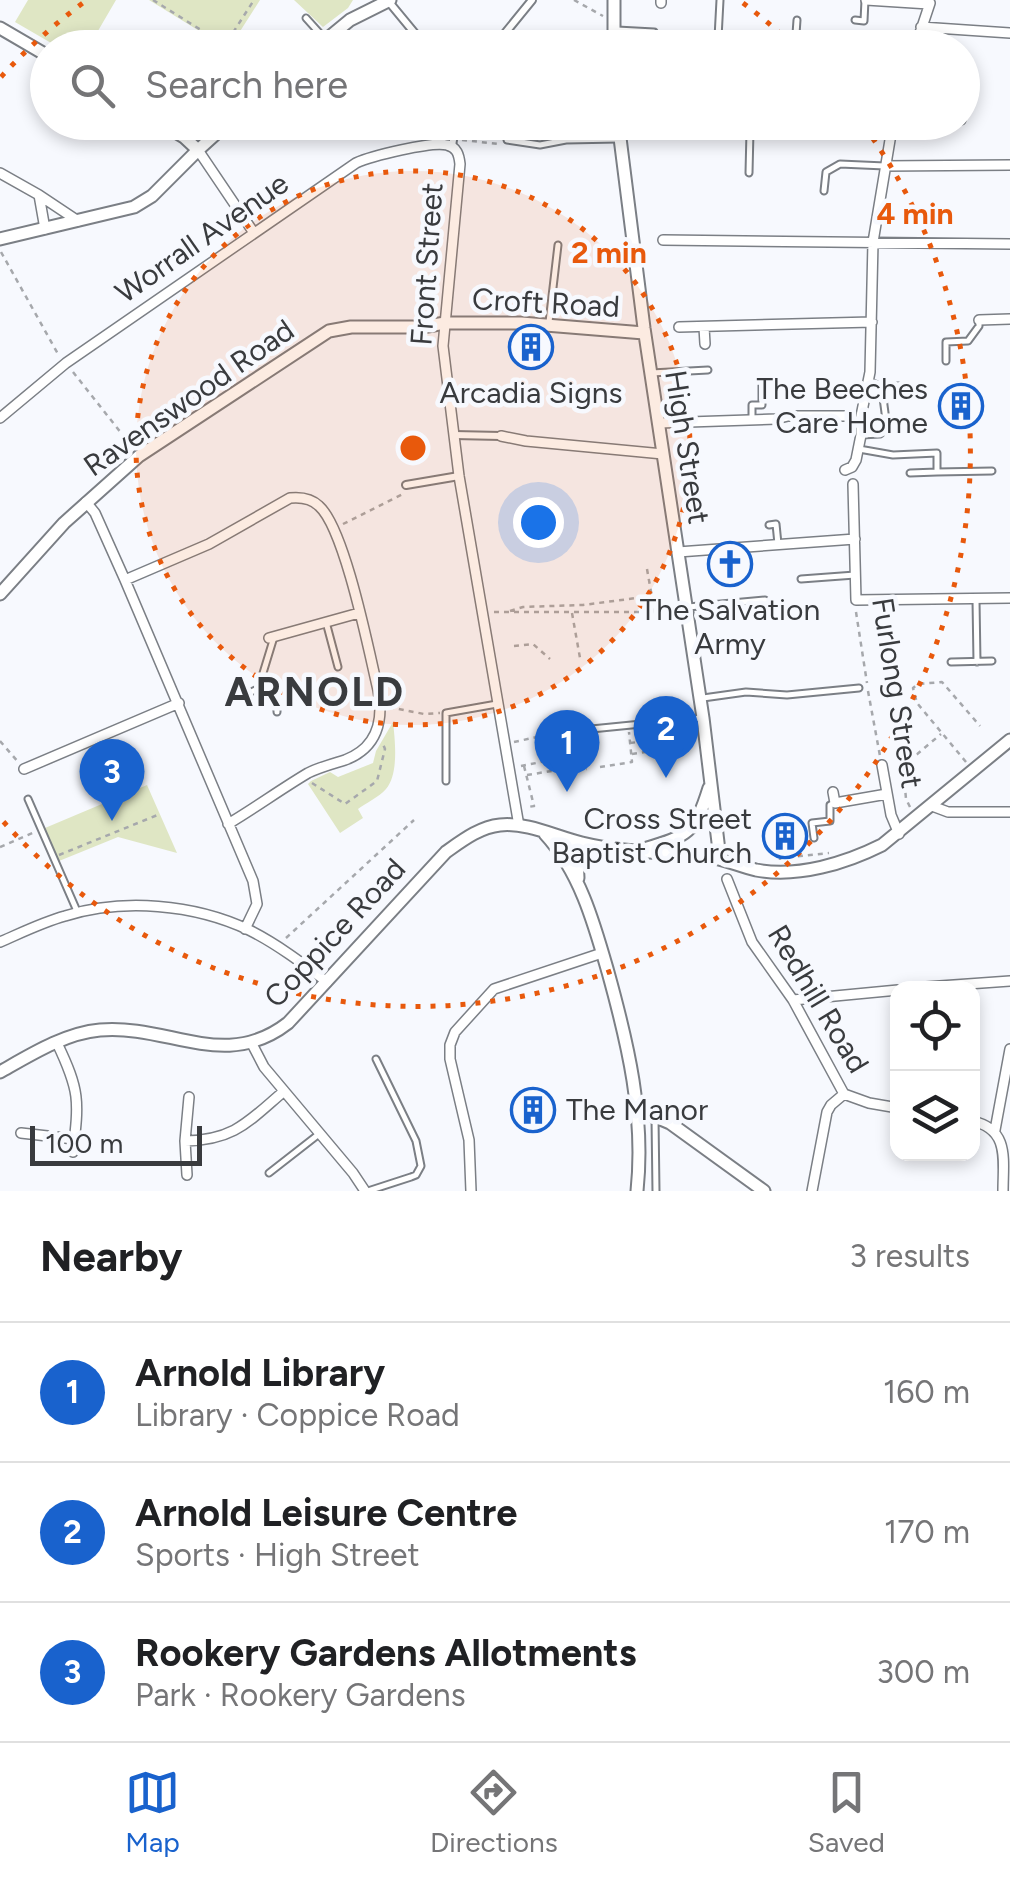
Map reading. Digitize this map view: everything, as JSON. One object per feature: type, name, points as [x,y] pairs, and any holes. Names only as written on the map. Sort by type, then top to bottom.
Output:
[{"type":"street","points":[[508,30],[532,0]]},
{"type":"street","points":[[613,30],[614,0]]},
{"type":"street","points":[[866,0],[930,2],[920,30]]},
{"type":"street","points":[[338,30],[389,1],[412,30]]},
{"type":"street","points":[[921,27],[959,30]]},
{"type":"street","points":[[0,28],[30,46]]},
{"type":"street","points":[[980,32],[1010,34]]},
{"type":"street","points":[[187,140],[254,232]]},
{"type":"street","points":[[0,239],[125,211],[143,203],[209,140]]},
{"type":"street","name":"Front Street","points":[[453,140],[452,147],[460,164],[443,346],[459,476],[518,826]]},
{"type":"street","name":"High Street","points":[[620,140],[720,859]]},
{"type":"street","points":[[845,470],[855,463],[861,435],[872,322],[873,242],[890,140]]},
{"type":"street","name":"Worrall Avenue","points":[[0,418],[66,363],[367,158],[426,146],[452,147]]},
{"type":"street","points":[[885,166],[1010,164]]},
{"type":"street","points":[[0,173],[79,222]]},
{"type":"street","points":[[39,195],[45,229]]},
{"type":"street","points":[[663,240],[1010,244]]},
{"type":"street","points":[[693,240],[694,254]]},
{"type":"street","points":[[979,320],[1010,320]]},
{"type":"street","points":[[679,328],[872,322]]},
{"type":"street","name":"Croft Road","points":[[446,323],[549,325],[644,333]]},
{"type":"street","name":"Ravenswood Road","points":[[0,594],[64,523],[139,456],[330,331],[446,323]]},
{"type":"street","points":[[704,327],[705,344]]},
{"type":"street","points":[[659,423],[788,416],[842,420]]},
{"type":"street","points":[[454,435],[500,436],[663,454]]},
{"type":"street","points":[[406,484],[459,476]]},
{"type":"street","name":"Furlong Street","points":[[853,484],[856,600]]},
{"type":"street","points":[[125,580],[209,544],[290,498],[318,504],[333,530],[348,572],[382,709],[378,728],[363,750],[302,777],[228,824]]},
{"type":"street","points":[[840,500],[854,499]]},
{"type":"street","points":[[86,502],[125,580],[256,890],[257,904],[245,928]]},
{"type":"street","points":[[678,552],[740,542],[778,545],[855,539]]},
{"type":"street","points":[[856,600],[1010,598]]},
{"type":"street","points":[[272,638],[359,613]]},
{"type":"street","points":[[24,769],[178,703]]},
{"type":"street","points":[[782,872],[823,866],[866,853],[899,834],[1010,740]]},
{"type":"street","name":"Furlong Street","points":[[882,765],[891,815],[899,834]]},
{"type":"street","points":[[636,852],[686,833],[701,814],[712,780]]},
{"type":"street","points":[[833,792],[835,803],[887,794]]},
{"type":"street","points":[[932,806],[948,812],[1010,812]]},
{"type":"street","name":"Coppice Road","points":[[0,1072],[82,1033],[124,1029],[215,1046],[265,1039],[288,1022],[327,982],[446,852],[478,832],[502,825],[588,844],[720,859],[782,872]]},
{"type":"street","points":[[542,831],[578,884],[622,1022],[634,1074],[637,1191]]},
{"type":"street","points":[[578,884],[577,856],[588,844]]},
{"type":"street","name":"Redhill Road","points":[[727,879],[759,954],[793,1000],[844,1094],[890,1107]]},
{"type":"street","points":[[734,896],[747,890]]},
{"type":"street","points":[[0,942],[78,912],[151,907],[216,918],[245,928],[327,982]]},
{"type":"street","points":[[472,1191],[469,1140],[450,1059],[455,1032],[494,989],[602,953]]},
{"type":"street","points":[[980,983],[1010,981]]},
{"type":"street","points":[[793,1000],[890,991]]},
{"type":"street","points":[[251,1042],[264,1068],[366,1191]]},
{"type":"street","points":[[58,1043],[77,1090],[72,1152]]},
{"type":"street","points":[[995,1130],[1010,1049]]},
{"type":"street","points":[[185,1141],[225,1136],[284,1092]]},
{"type":"street","points":[[812,1191],[827,1112],[844,1094]]},
{"type":"street","points":[[187,1174],[189,1097]]},
{"type":"street","points":[[637,1109],[670,1124],[764,1191]]},
{"type":"street","points":[[980,1124],[995,1130],[1006,1144],[1003,1191]]},
{"type":"street","points":[[29,1147],[26,1134],[74,1139]]},
{"type":"lane","points":[[718,30],[720,0]]},
{"type":"lane","points":[[855,20],[864,21],[866,0]]},
{"type":"lane","points":[[306,18],[313,30]]},
{"type":"lane","points":[[796,30],[797,20]]},
{"type":"lane","points":[[613,26],[640,30]]},
{"type":"lane","points":[[507,140],[540,145],[576,140]]},
{"type":"lane","points":[[749,173],[750,140]]},
{"type":"lane","points":[[824,191],[825,174],[840,164],[885,166]]},
{"type":"lane","points":[[549,325],[558,245]]},
{"type":"lane","points":[[946,361],[946,342],[968,341],[979,320]]},
{"type":"lane","points":[[651,373],[708,370]]},
{"type":"lane","points":[[868,382],[900,386]]},
{"type":"lane","points":[[752,420],[752,405],[762,405],[762,386]]},
{"type":"lane","points":[[861,435],[880,434],[886,428],[880,386]]},
{"type":"lane","points":[[858,448],[894,455],[937,453],[938,472]]},
{"type":"lane","points":[[910,474],[992,471]]},
{"type":"lane","points":[[769,525],[776,524],[778,545]]},
{"type":"lane","points":[[801,580],[856,575]]},
{"type":"lane","points":[[976,597],[976,662]]},
{"type":"lane","points":[[687,610],[765,600]]},
{"type":"lane","points":[[326,622],[338,667]]},
{"type":"lane","points":[[272,638],[264,673],[277,712]]},
{"type":"lane","points":[[951,662],[992,661]]},
{"type":"lane","points":[[251,692],[268,684]]},
{"type":"lane","points":[[700,698],[746,692],[786,694],[859,688]]},
{"type":"lane","points":[[446,782],[446,713],[496,704]]},
{"type":"lane","points":[[561,732],[703,718]]},
{"type":"lane","points":[[28,800],[78,912]]},
{"type":"lane","points":[[814,838],[812,823],[830,821],[830,806],[835,803]]},
{"type":"lane","points":[[366,1191],[416,1175],[421,1166],[416,1141],[376,1059]]},
{"type":"lane","points":[[655,1115],[656,1191]]},
{"type":"lane","points":[[269,1173],[319,1134]]},
{"type":"path","points":[[153,0],[202,30]]},
{"type":"path","points":[[234,30],[254,0]]},
{"type":"path","points":[[574,0],[613,26]]},
{"type":"path","points":[[0,250],[56,350],[139,456]]},
{"type":"path","points":[[333,530],[414,489],[416,484]]},
{"type":"path","points":[[647,569],[656,620]]},
{"type":"path","points":[[507,612],[523,607],[583,605],[652,596]]},
{"type":"path","name":"Furlong Street","points":[[856,600],[856,622],[882,765]]},
{"type":"path","points":[[481,612],[687,610]]},
{"type":"path","points":[[572,612],[580,658]]},
{"type":"path","points":[[514,646],[533,644],[550,659]]},
{"type":"path","points":[[974,771],[914,697],[913,688],[939,681],[945,684],[980,726]]},
{"type":"path","points":[[382,709],[392,706],[434,714]]},
{"type":"path","points":[[628,725],[633,772]]},
{"type":"path","points":[[302,777],[346,804],[377,781],[384,749],[378,728]]},
{"type":"path","points":[[504,744],[561,732]]},
{"type":"path","points":[[630,743],[705,733]]},
{"type":"path","points":[[918,818],[906,801],[903,766],[942,733]]},
{"type":"path","points":[[631,754],[654,751],[652,740]]},
{"type":"path","points":[[0,741],[24,769]]},
{"type":"path","points":[[510,769],[578,755],[580,768]]},
{"type":"path","points":[[600,767],[632,762]]},
{"type":"path","points":[[517,807],[534,806],[524,766]]},
{"type":"path","points":[[526,775],[587,768]]},
{"type":"path","points":[[54,858],[160,814]]},
{"type":"path","points":[[278,947],[414,820]]},
{"type":"path","points":[[0,847],[41,829]]},
{"type":"path","points":[[782,872],[780,858],[828,853]]},
{"type":"green space","points":[[28,0],[116,0],[98,30],[30,31],[15,22]]},
{"type":"green space","points":[[149,0],[260,0],[241,30],[198,30]]},
{"type":"green space","points":[[294,0],[353,0],[323,27]]},
{"type":"green space","points":[[393,722],[395,757],[390,783],[380,795],[358,809],[363,818],[340,833],[308,784],[330,772],[338,777],[373,763]]},
{"type":"green space","points":[[147,785],[177,853],[118,837],[59,861],[45,828]]},
{"type":"place","name":"Arcadia Signs","points":[[531,347]]},
{"type":"place","name":"The Beeches Care Home","points":[[961,406]]},
{"type":"place","name":"The Salvation Army","points":[[730,564]]},
{"type":"place","name":"Arnold Leisure Centre","points":[[666,778]]},
{"type":"place","name":"Arnold Library","points":[[567,792]]},
{"type":"place","name":"Rookery Gardens Allotments","points":[[112,821]]},
{"type":"place","name":"Cross Street Baptist Church","points":[[785,836]]},
{"type":"place","name":"The Manor","points":[[533,1110]]},
{"type":"district","name":"ARNOLD","points":[[315,692]]}]
